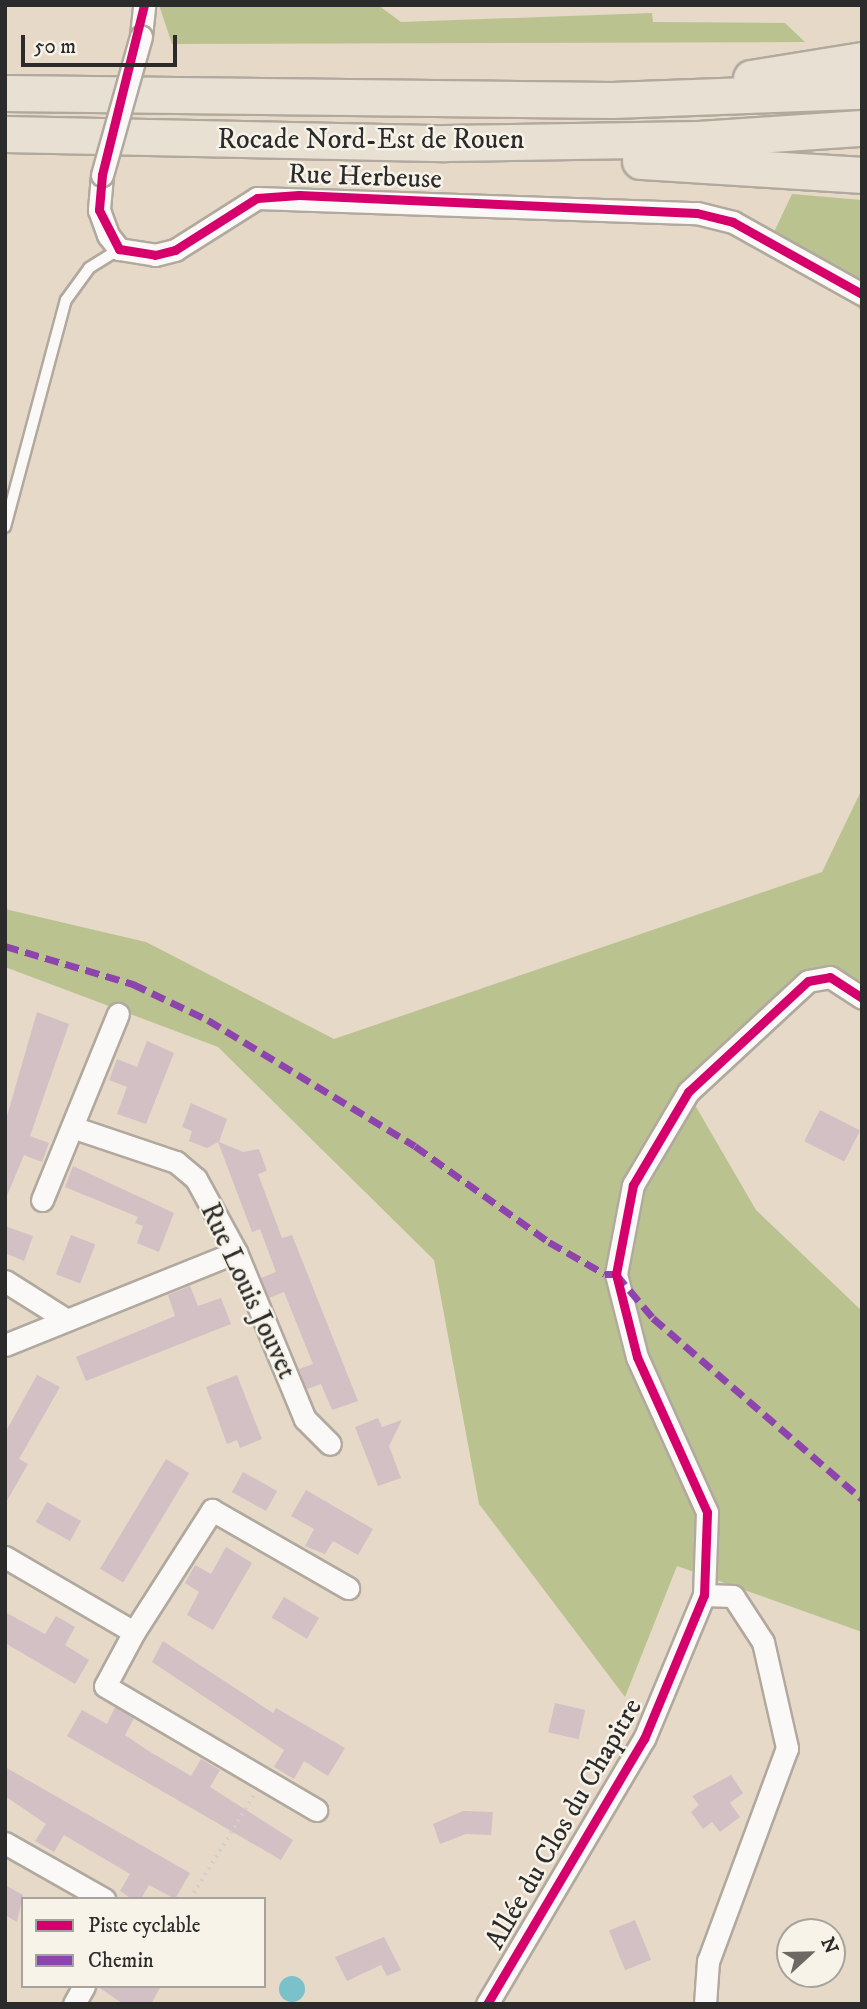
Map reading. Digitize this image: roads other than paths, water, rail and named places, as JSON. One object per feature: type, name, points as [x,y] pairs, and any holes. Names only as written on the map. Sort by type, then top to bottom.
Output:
[{"type":"highway","points":[[612,100],[862,60]]},
{"type":"highway","name":"Rocade Nord-Est de Rouen","points":[[5,93],[612,100],[862,91]]},
{"type":"highway","name":"Rocade Nord-Est de Rouen","points":[[5,134],[445,143],[699,139],[862,128]]},
{"type":"highway","points":[[445,143],[586,159],[862,175]]},
{"type":"street","points":[[119,249],[99,210],[102,175],[141,36],[144,5]]},
{"type":"street","name":"Rue Herbeuse","points":[[119,249],[155,255],[175,250],[257,198],[299,195],[697,213],[733,222],[862,294]]},
{"type":"street","name":"Allée du Clos du Chapitre","points":[[486,2004],[644,1740],[704,1595],[707,1512],[637,1357],[616,1273],[633,1185],[688,1093],[808,981],[830,977],[862,998]]},
{"type":"street","points":[[42,1199],[118,1014]]},
{"type":"street","name":"Rue Louis Jouvet","points":[[72,1127],[176,1162],[196,1179],[236,1252],[305,1419],[330,1444]]},
{"type":"street","points":[[5,1345],[236,1252]]},
{"type":"street","points":[[5,1282],[65,1319]]},
{"type":"street","points":[[316,1810],[105,1686],[134,1632],[212,1510],[348,1588]]},
{"type":"street","points":[[5,1557],[134,1632]]},
{"type":"street","points":[[704,1595],[733,1596],[762,1642],[787,1748],[708,1961],[705,2004]]},
{"type":"street","points":[[5,1843],[100,1897]]},
{"type":"street","points":[[74,2004],[83,1988]]},
{"type":"lane","points":[[5,527],[66,300],[89,268],[119,249]]},
{"type":"water","points":[[292,1976],[301,1980],[305,1989],[301,1998],[292,2002],[283,1998],[279,1989],[283,1980]]}]
